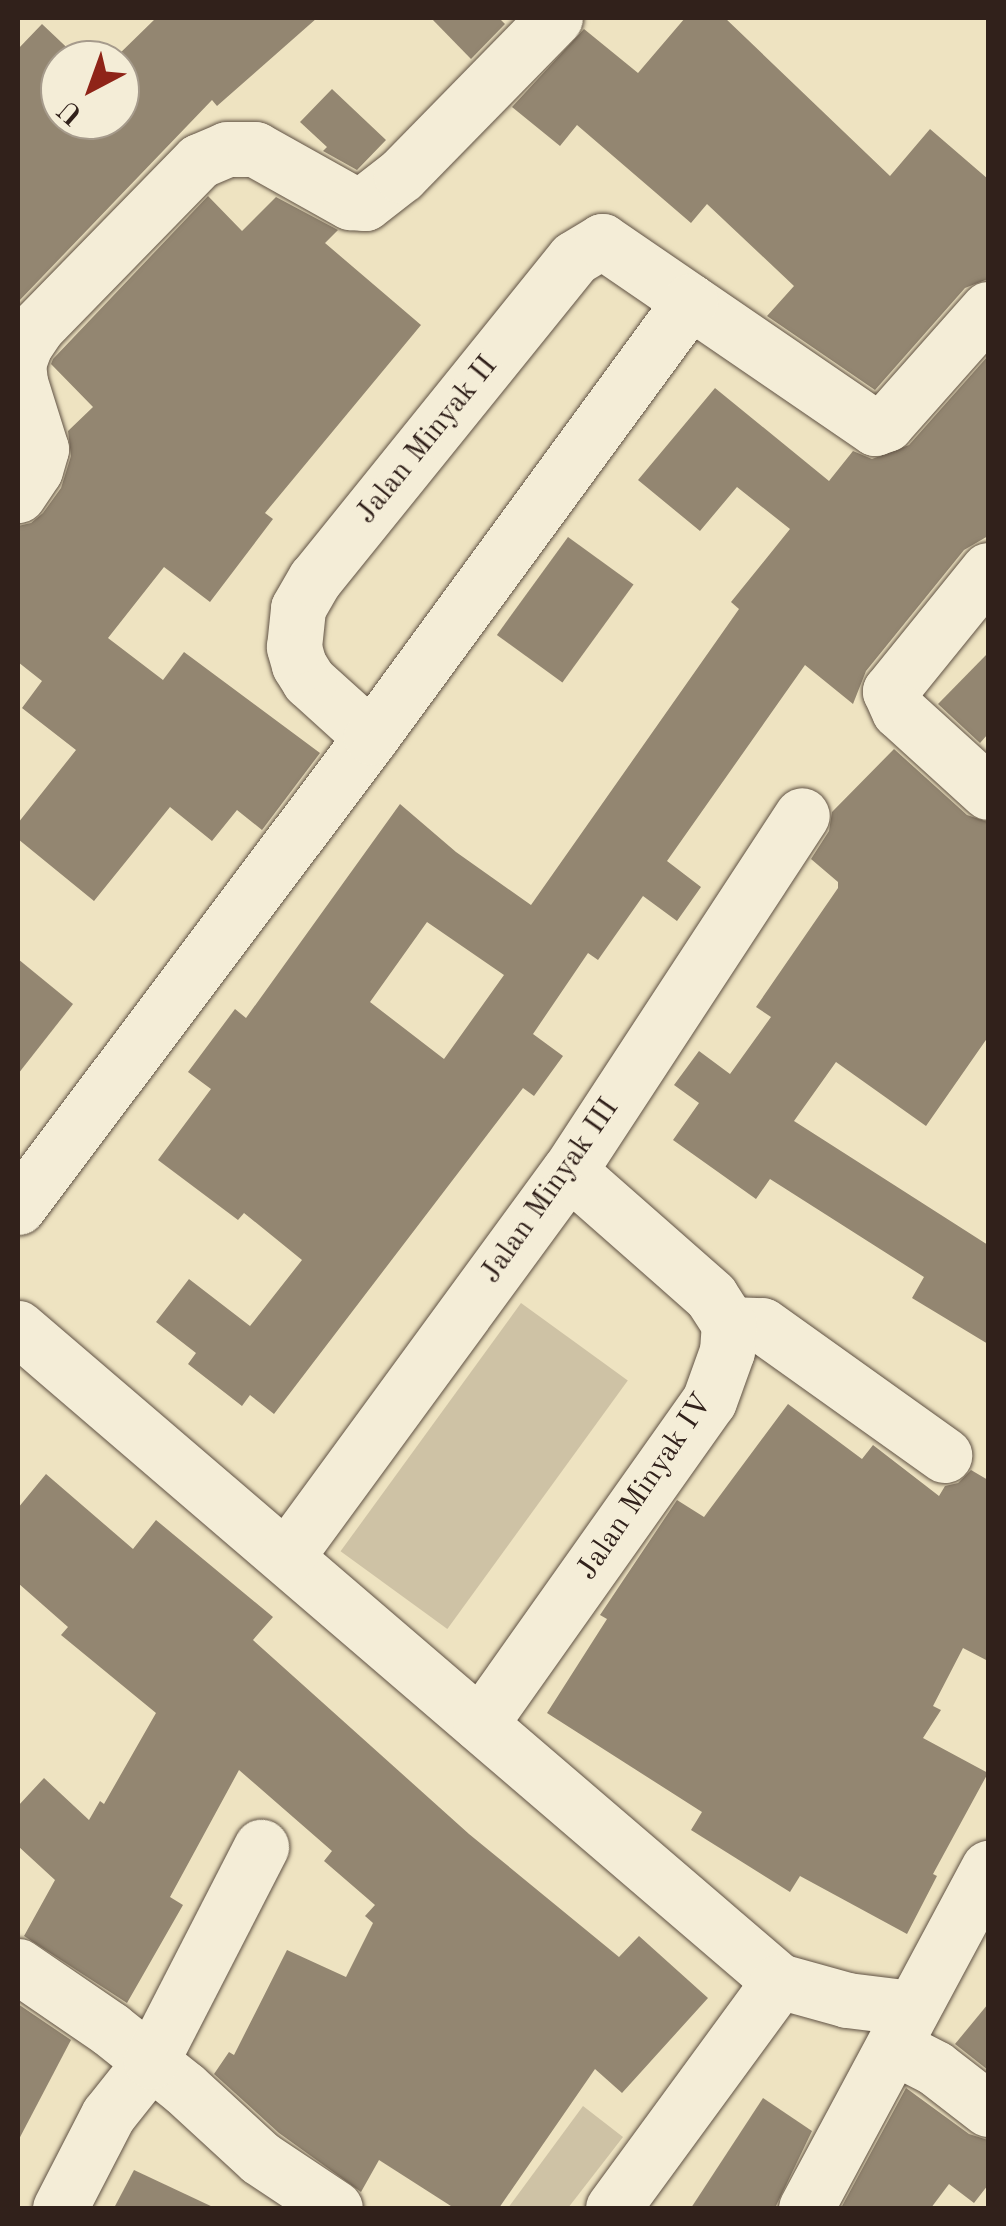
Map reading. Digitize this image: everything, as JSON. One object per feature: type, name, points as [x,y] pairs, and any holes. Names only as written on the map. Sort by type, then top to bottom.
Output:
[{"type":"street","points":[[18,495],[35,470],[40,449],[20,382],[18,364],[26,345],[37,327],[199,162],[227,148],[256,149],[350,202],[366,203],[402,175],[555,18]]},
{"type":"street","name":"Jalan Minyak II","points":[[371,737],[310,681],[299,665],[293,629],[298,608],[315,579],[574,258],[602,241],[876,428],[886,424],[988,309]]},
{"type":"street","points":[[18,1207],[36,1146],[371,737],[690,301]]},
{"type":"street","points":[[988,570],[890,691],[900,711],[988,792]]},
{"type":"street","name":"Jalan Minyak III","points":[[286,1557],[569,1171],[802,815]]},
{"type":"street","points":[[569,1171],[711,1296],[728,1324],[762,1325],[944,1455]]},
{"type":"street","name":"Jalan Minyak IV","points":[[480,1724],[709,1401],[727,1352],[728,1324]]},
{"type":"street","points":[[18,1328],[779,1980],[847,2000],[904,2028],[935,2068],[988,2109]]},
{"type":"street","points":[[60,2208],[108,2115],[151,2061],[261,1847]]},
{"type":"street","points":[[806,2208],[988,1868]]},
{"type":"street","points":[[18,1966],[151,2061],[260,2158],[335,2208]]},
{"type":"street","points":[[613,2208],[779,1980]]},
{"type":"shaded area","points":[[521,1303],[628,1381],[447,1629],[341,1551]]},
{"type":"shaded area","points":[[583,2106],[623,2137],[568,2208],[508,2208]]},
{"type":"building","points":[[156,18],[317,18],[217,106],[212,100],[18,302],[18,49],[42,24],[59,40],[40,40],[40,140],[140,140],[140,40],[133,40]]},
{"type":"building","points":[[431,18],[499,18],[505,24],[471,59]]},
{"type":"building","points":[[685,18],[725,18],[890,176],[930,129],[988,179],[988,279],[965,288],[875,390],[767,316],[794,286],[707,204],[691,223],[577,125],[560,146],[512,107],[584,29],[638,73]]},
{"type":"building","points":[[332,89],[386,140],[357,170],[323,151],[327,147],[300,122]]},
{"type":"building","points":[[208,196],[242,231],[276,197],[338,230],[325,243],[421,325],[265,513],[273,519],[210,602],[164,567],[108,638],[163,680],[184,652],[320,753],[262,830],[237,810],[212,841],[170,807],[94,901],[18,839],[18,823],[76,750],[22,708],[42,681],[18,662],[18,526],[31,523],[43,513],[61,488],[71,456],[68,431],[93,407],[51,364],[53,359]]},
{"type":"building","points":[[988,356],[988,536],[964,550],[866,671],[853,704],[805,665],[667,861],[701,887],[677,921],[643,896],[598,960],[588,953],[533,1034],[563,1056],[534,1096],[523,1088],[274,1414],[250,1395],[242,1406],[188,1364],[196,1353],[156,1322],[189,1279],[250,1326],[302,1260],[244,1213],[238,1220],[158,1160],[211,1089],[188,1072],[235,1009],[246,1018],[400,804],[456,852],[531,905],[739,609],[731,602],[790,529],[737,487],[700,531],[638,480],[715,388],[829,481],[853,451],[872,459],[909,445]],"holes":[[[427,922],[504,975],[444,1059],[370,1002]]]},
{"type":"building","points":[[568,537],[634,585],[562,683],[497,635]]},
{"type":"building","points":[[988,653],[988,734],[980,743],[938,704]]},
{"type":"building","points":[[894,749],[967,815],[988,822],[988,1037],[926,1126],[836,1062],[794,1121],[988,1245],[988,1344],[912,1298],[924,1277],[770,1179],[756,1199],[673,1140],[699,1103],[674,1085],[699,1051],[730,1074],[771,1017],[756,1007],[838,888],[838,882],[811,859],[829,831],[832,812]]},
{"type":"building","points":[[18,959],[73,1004],[18,1074]]},
{"type":"building","points":[[788,1404],[862,1459],[873,1445],[939,1496],[945,1486],[958,1483],[971,1470],[988,1480],[988,1661],[963,1648],[933,1706],[941,1710],[923,1738],[988,1773],[933,1874],[937,1876],[907,1934],[800,1876],[790,1892],[691,1830],[702,1812],[547,1713],[607,1619],[600,1615],[677,1500],[704,1517]]},
{"type":"building","points":[[46,1474],[133,1549],[156,1520],[273,1617],[253,1640],[469,1834],[619,1957],[639,1936],[708,1998],[622,2093],[595,2069],[499,2208],[454,2208],[379,2160],[361,2192],[279,2133],[214,2074],[229,2052],[234,2055],[287,1950],[346,1977],[373,1923],[365,1916],[375,1905],[324,1861],[332,1851],[239,1770],[170,1897],[183,1905],[127,2003],[24,1936],[55,1880],[18,1846],[18,1806],[44,1778],[89,1820],[100,1801],[104,1804],[156,1713],[61,1635],[68,1627],[18,1583],[18,1508]]},
{"type":"building","points":[[18,2004],[71,2040],[18,2141]]},
{"type":"building","points":[[988,2004],[988,2070],[955,2044]]},
{"type":"building","points":[[906,2088],[969,2134],[988,2140],[988,2185],[974,2203],[949,2184],[931,2208],[841,2208]]},
{"type":"building","points":[[763,2098],[812,2131],[775,2208],[691,2208]]},
{"type":"building","points":[[134,2170],[215,2208],[114,2208]]}]
